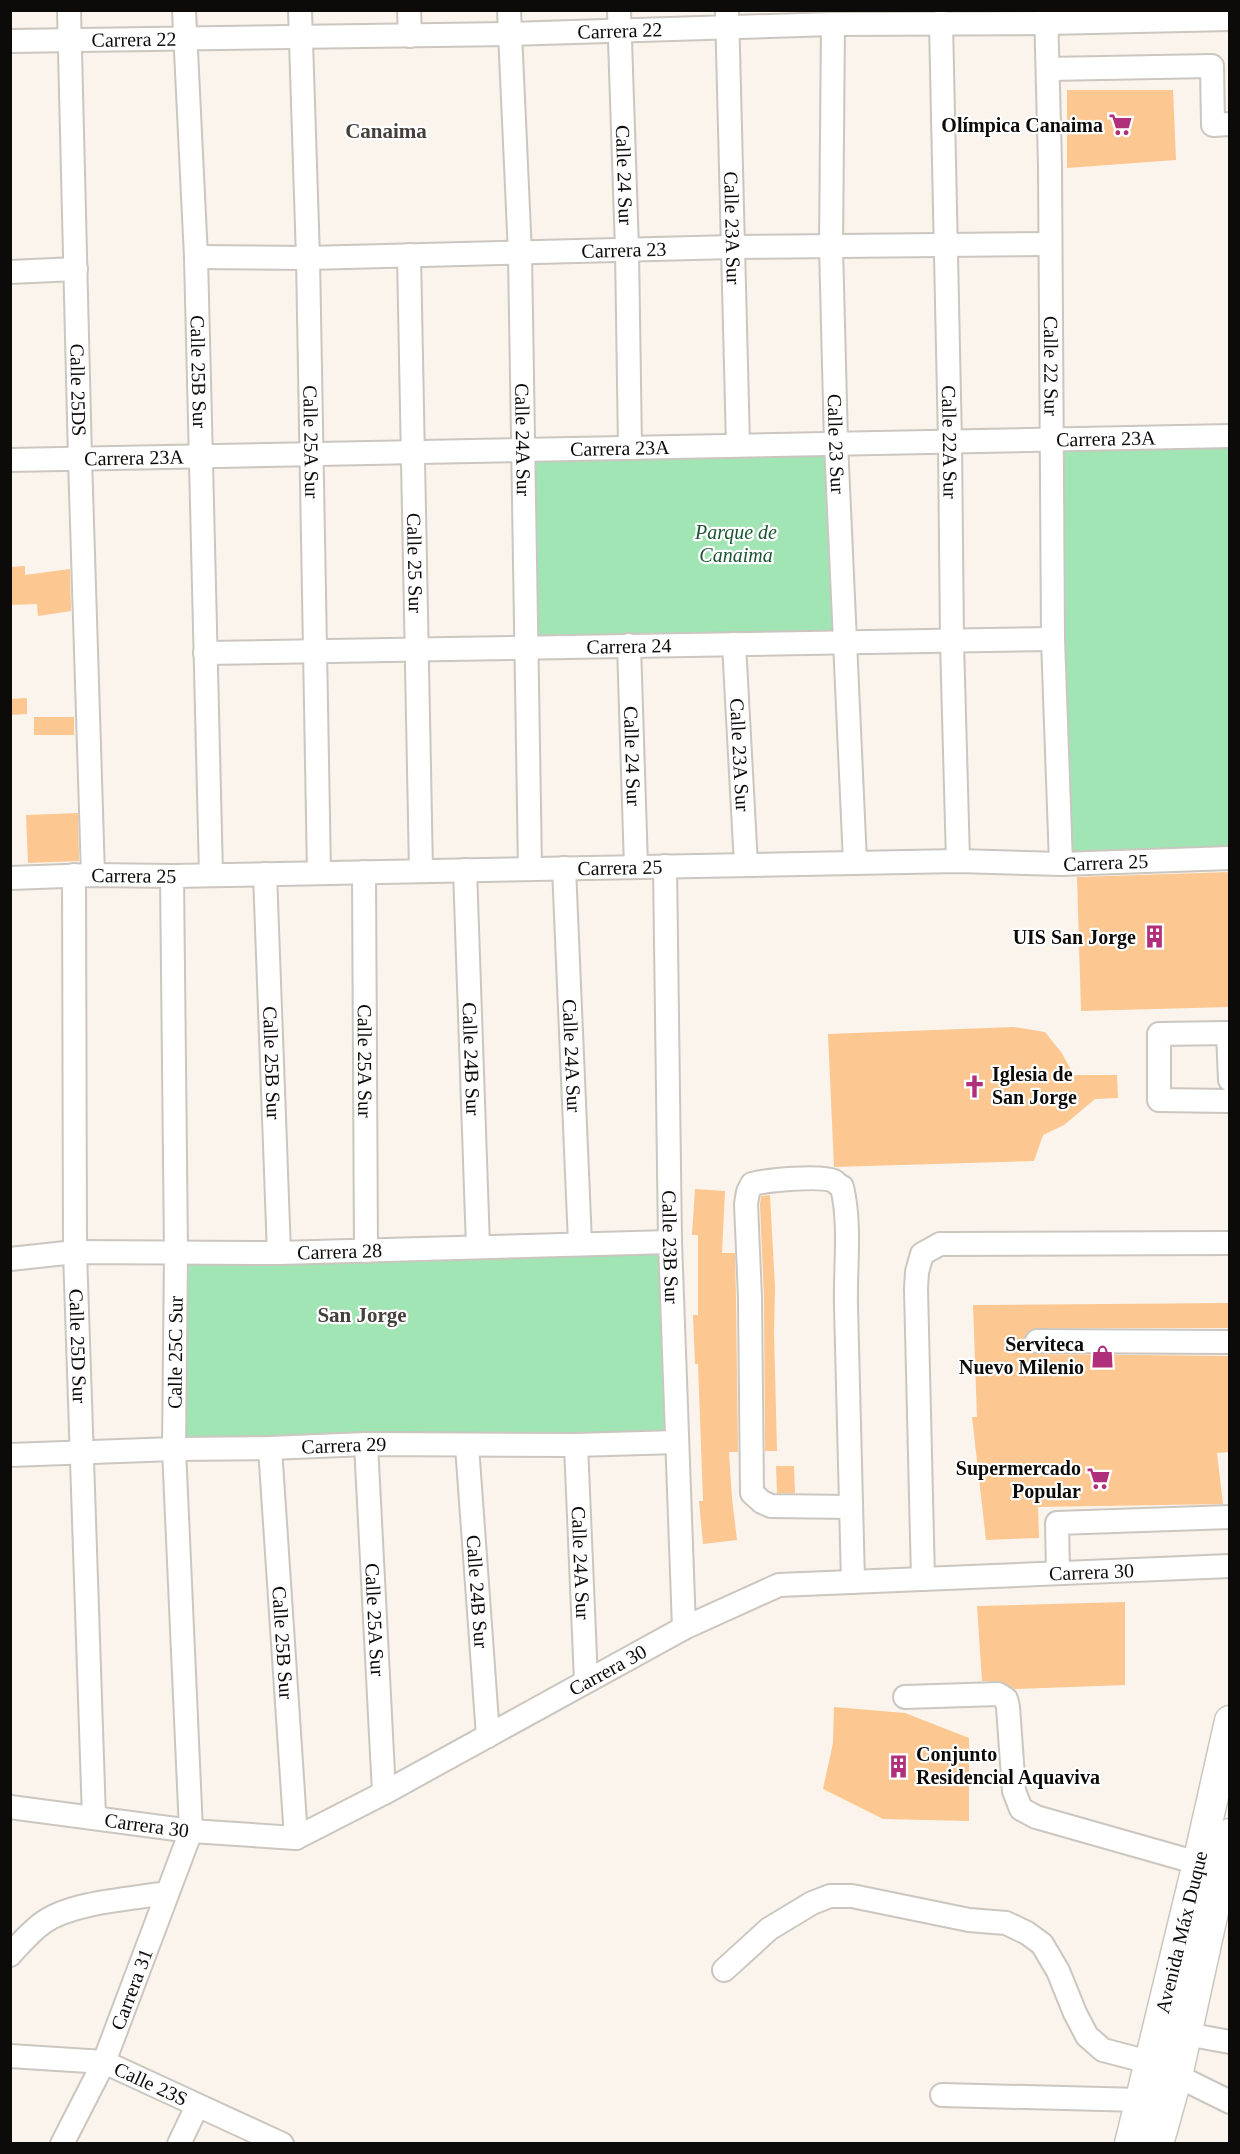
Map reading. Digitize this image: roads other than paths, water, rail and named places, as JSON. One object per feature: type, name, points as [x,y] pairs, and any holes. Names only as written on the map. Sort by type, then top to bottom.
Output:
[{"type":"main road","name":"Avenida Máx Duque","points":[[1158,2144],[1177,2076],[1220,1855],[1230,1721]]},
{"type":"main road","name":"Avenida Máx Duque","points":[[1130,2144],[1149,2062],[1220,1855]]},
{"type":"street","name":"Calle 25DS","points":[[69,10],[80,459],[83,875]]},
{"type":"street","name":"Calle 25B Sur","points":[[184,10],[196,257],[211,875]]},
{"type":"street","name":"Calle 25A Sur","points":[[300,10],[308,258],[319,873]]},
{"type":"street","points":[[409,10],[410,36]]},
{"type":"street","name":"Calle 24A Sur","points":[[509,10],[520,254],[530,869]]},
{"type":"street","name":"Carrera 22","points":[[10,40],[509,34],[619,21],[727,19],[833,24],[1047,17],[1230,19]]},
{"type":"street","name":"Calle 22 Sur","points":[[1047,17],[1053,439],[1053,639],[1061,864]]},
{"type":"street","name":"Calle 23A Sur","points":[[727,19],[738,445]]},
{"type":"street","name":"Calle 24 Sur","points":[[619,21],[627,250],[630,448]]},
{"type":"street","name":"Calle 22A Sur","points":[[941,22],[958,861]]},
{"type":"street","name":"Calle 23 Sur","points":[[833,24],[831,247],[836,443],[855,862]]},
{"type":"street","points":[[1048,69],[1212,66],[1213,125],[1230,124]]},
{"type":"street","name":"Carrera 23","points":[[196,257],[308,258],[733,247],[1050,244]]},
{"type":"street","name":"Calle 25 Sur","points":[[409,255],[421,871]]},
{"type":"street","points":[[10,272],[76,269]]},
{"type":"street","name":"Carrera 23A","points":[[10,460],[1230,436]]},
{"type":"street","name":"Carrera 24","points":[[205,653],[1053,639]]},
{"type":"street","name":"Calle 23A Sur","points":[[734,644],[746,865]]},
{"type":"street","name":"Calle 24 Sur","points":[[629,645],[636,867]]},
{"type":"street","name":"Carrera 25","points":[[10,878],[855,862],[958,861],[1061,864],[1230,858]]},
{"type":"street","name":"Calle 23B Sur","points":[[665,866],[670,1242],[684,1628]]},
{"type":"street","name":"Calle 24A Sur","points":[[564,868],[580,1244]]},
{"type":"street","name":"Calle 24B Sur","points":[[465,870],[478,1247]]},
{"type":"street","name":"Calle 25A Sur","points":[[364,872],[366,1251]]},
{"type":"street","name":"Calle 25B Sur","points":[[265,874],[279,1253]]},
{"type":"street","name":"Calle 25D Sur","points":[[83,875],[75,1252],[94,1818]]},
{"type":"street","name":"Calle 25C Sur","points":[[172,876],[176,1252],[174,1449],[191,1831]]},
{"type":"street","points":[[1230,1080],[1228,1033],[1159,1034],[1159,1100],[1230,1101]]},
{"type":"street","points":[[851,1507],[771,1506],[752,1493],[750,1298],[746,1204],[748,1192],[753,1184],[765,1181],[822,1179],[835,1181],[842,1187],[846,1219],[845,1271],[853,1582]]},
{"type":"street","name":"Carrera 28","points":[[10,1259],[75,1252],[279,1253],[670,1242]]},
{"type":"street","points":[[923,1579],[916,1289],[917,1272],[922,1254],[940,1244],[1230,1243]]},
{"type":"street","points":[[1037,1341],[1230,1342]]},
{"type":"street","name":"Carrera 29","points":[[10,1455],[366,1444],[466,1446],[677,1442]]},
{"type":"street","name":"Calle 25A Sur","points":[[366,1444],[384,1793]]},
{"type":"street","name":"Calle 24A Sur","points":[[576,1445],[586,1682]]},
{"type":"street","name":"Calle 24B Sur","points":[[466,1446],[488,1736]]},
{"type":"street","name":"Calle 25B Sur","points":[[270,1448],[296,1838]]},
{"type":"street","points":[[1058,1573],[1057,1523],[1230,1517]]},
{"type":"street","name":"Carrera 30","points":[[10,1808],[191,1831],[296,1838],[384,1793],[684,1628],[779,1585],[1230,1566]]},
{"type":"street","points":[[905,1696],[998,1694],[1006,1699],[1014,1791],[1022,1809],[1036,1817],[1220,1855]]},
{"type":"street","name":"Carrera 31","points":[[62,2144],[104,2062],[191,1831]]},
{"type":"street","points":[[10,1955],[45,1921],[79,1908],[166,1893]]},
{"type":"street","points":[[724,1970],[769,1929],[812,1903],[830,1896],[852,1896],[969,1920],[1006,1923],[1027,1933],[1042,1944],[1058,1971],[1087,2036],[1103,2050],[1149,2062],[1223,2095]]},
{"type":"street","points":[[1186,2034],[1230,2042]]},
{"type":"street","name":"Calle 23S","points":[[10,2056],[104,2062],[282,2144]]},
{"type":"street","points":[[942,2095],[1141,2100]]},
{"type":"street","points":[[179,2144],[197,2106]]},
{"type":"place","name":"Olímpica Canaima","points":[[1121,125]]},
{"type":"place","name":"UIS San Jorge","points":[[1154,937]]},
{"type":"place","name":"Iglesia de San Jorge","points":[[974,1086]]},
{"type":"place","name":"Serviteca Nuevo Milenio","points":[[1102,1356]]},
{"type":"place","name":"Supermercado Popular","points":[[1099,1479]]},
{"type":"place","name":"Conjunto Residencial Aquaviva","points":[[898,1766]]},
{"type":"district","name":"Canaima","points":[[386,131]]},
{"type":"district","name":"San Jorge","points":[[362,1315]]},
{"type":"park label","name":"Parque de Canaima","points":[[736,544]]}]
